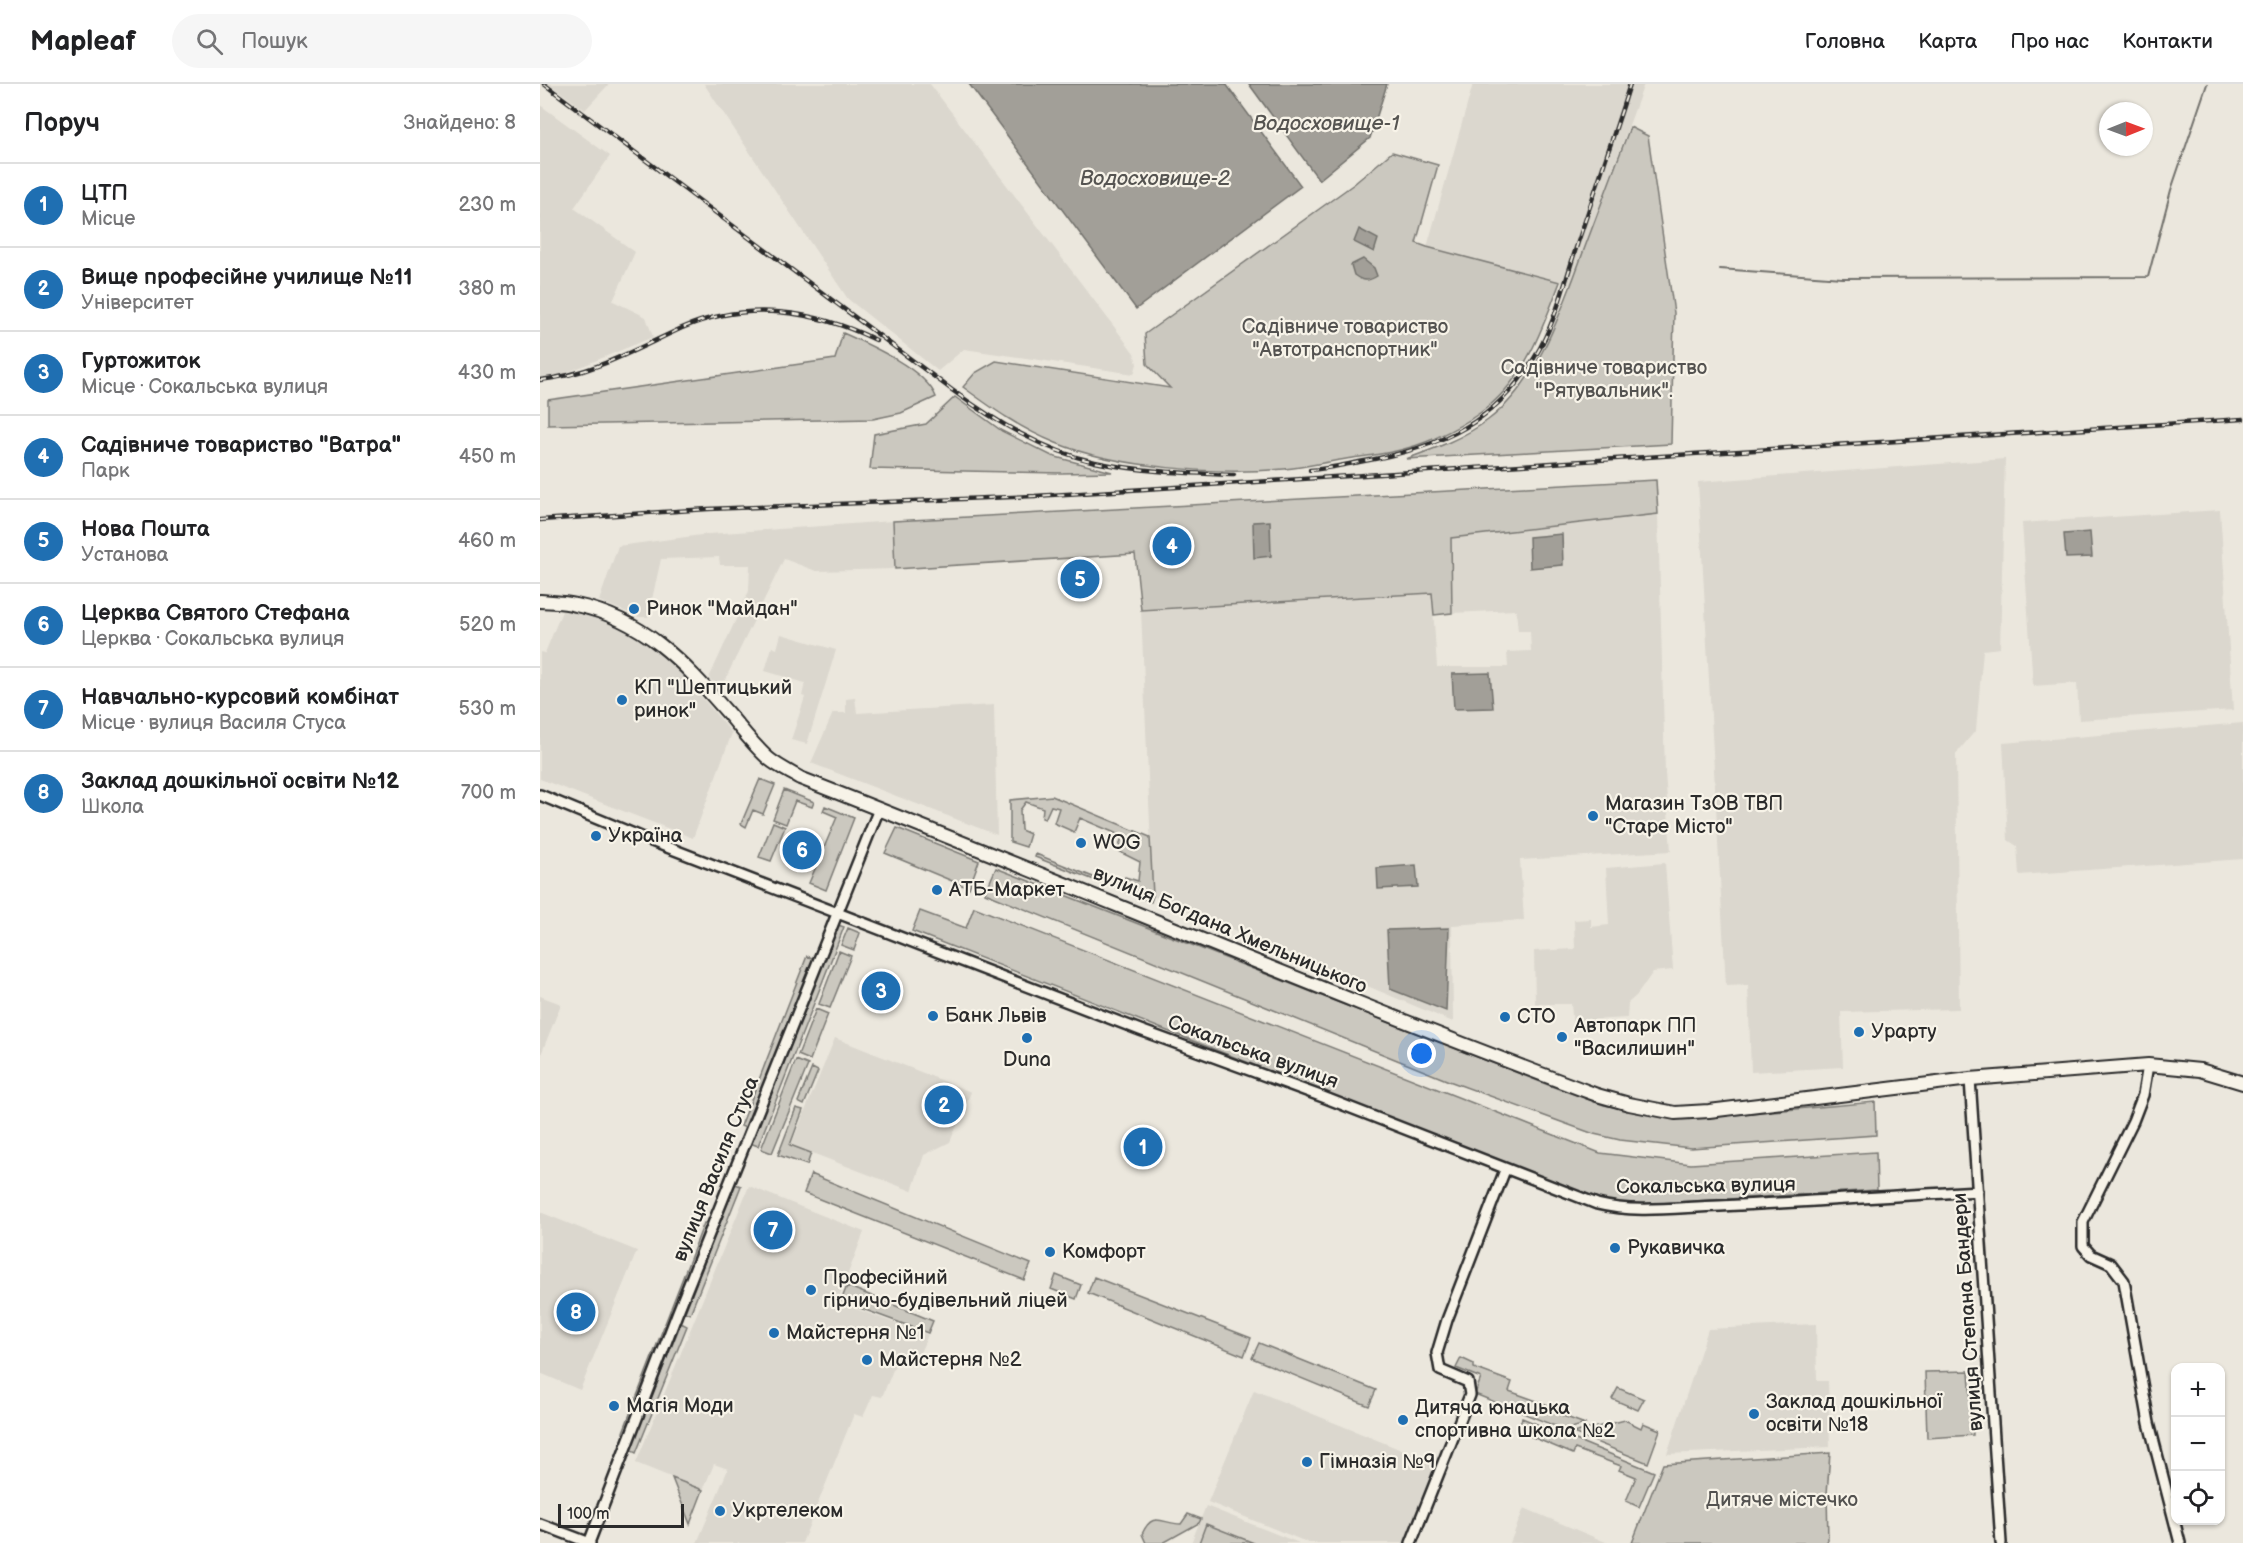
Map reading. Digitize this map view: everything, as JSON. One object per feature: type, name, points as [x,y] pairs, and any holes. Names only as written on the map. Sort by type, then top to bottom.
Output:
[{"type":"street","name":"вулиця Богдана Хмельницького","points":[[540,601],[575,604],[616,618],[644,632],[663,645],[696,676],[768,758],[800,778],[1108,900],[1367,1008],[1597,1095],[1676,1113],[1709,1111],[1970,1079],[2148,1065],[2200,1070],[2243,1083]]},
{"type":"street","name":"Сокальська вулиця","points":[[540,795],[641,837],[1129,1026],[1334,1101],[1505,1170],[1597,1204],[1620,1210],[1768,1204],[1978,1191]]},
{"type":"street","name":"вулиця Василя Стуса","points":[[589,1543],[677,1314],[879,809]]},
{"type":"street","points":[[2148,1065],[2143,1095],[2133,1121],[2084,1222],[2083,1246],[2091,1256],[2111,1264],[2124,1281],[2149,1424],[2180,1543]]},
{"type":"street","name":"вулиця Степана Бандери","points":[[1970,1079],[2001,1543]]},
{"type":"street","points":[[1412,1543],[1470,1395],[1468,1382],[1440,1370],[1437,1353],[1447,1320],[1505,1170]]},
{"type":"street","points":[[540,1524],[589,1543]]},
{"type":"shaded area","points":[[549,84],[609,84],[585,110]]},
{"type":"shaded area","points":[[704,84],[930,84],[1134,353],[1137,364],[1134,374],[964,349],[938,371],[848,299]]},
{"type":"shaded area","points":[[1473,84],[1644,84],[1571,285],[1427,247]]},
{"type":"shaded area","points":[[540,105],[610,156],[574,208],[635,252],[613,301],[646,317],[653,337],[556,377],[540,379]]},
{"type":"shaded area","points":[[2005,459],[2000,648],[1983,650],[1976,730],[1956,754],[1959,1009],[1841,1012],[1843,1067],[1751,1072],[1748,985],[1726,986],[1698,482]]},
{"type":"shaded area","points":[[2220,510],[2233,710],[2079,720],[2077,683],[2033,686],[2022,523]]},
{"type":"shaded area","points":[[1658,514],[1665,773],[1671,851],[1520,860],[1524,920],[1452,925],[1453,1022],[1153,896],[1141,610],[1432,593],[1437,667],[1508,667],[1507,652],[1531,651],[1530,631],[1518,631],[1516,610],[1452,613],[1450,538]]},
{"type":"shaded area","name":"Ринок \"Майдан\"","points":[[893,521],[895,569],[816,571],[784,559],[720,690],[709,678],[749,591],[750,565],[720,565],[719,557],[661,559],[648,617],[639,617],[599,601],[618,546],[709,534]]},
{"type":"shaded area","name":"КП \"Шептицький ринок\"","points":[[562,611],[580,613],[613,623],[636,636],[676,667],[732,733],[693,838],[540,779],[540,652],[545,653]]},
{"type":"shaded area","points":[[781,634],[836,650],[807,744],[791,740],[805,697],[802,696],[805,683],[765,671],[772,647],[777,649]]},
{"type":"shaded area","points":[[855,698],[857,713],[994,705],[997,835],[811,763],[833,713],[846,713],[846,699]]},
{"type":"shaded area","points":[[2243,723],[2243,859],[2019,875],[2017,846],[2008,840],[2003,743]]},
{"type":"shaded area","points":[[1665,863],[1673,970],[1653,972],[1637,995],[1628,1003],[1627,1018],[1593,1020],[1589,1024],[1573,1026],[1571,1004],[1535,1004],[1534,951],[1575,949],[1574,920],[1591,919],[1591,927],[1609,925],[1606,868]]},
{"type":"shaded area","points":[[540,996],[561,1004],[540,1057]]},
{"type":"shaded area","points":[[835,1038],[971,1092],[950,1142],[924,1155],[912,1191],[791,1145]]},
{"type":"shaded area","points":[[749,1186],[864,1232],[837,1302],[928,1335],[919,1355],[912,1355],[911,1359],[899,1355],[882,1397],[873,1395],[863,1417],[854,1414],[802,1543],[697,1543],[728,1469],[714,1464],[703,1490],[636,1463]]},
{"type":"shaded area","points":[[540,1212],[637,1251],[580,1390],[540,1373]]},
{"type":"shaded area","name":"Заклад дошкільної освіти №18","points":[[1816,1324],[1817,1381],[1828,1381],[1830,1447],[1667,1454],[1708,1329]]},
{"type":"shaded area","name":"Гімназія №9","points":[[1254,1390],[1436,1464],[1405,1543],[1309,1543],[1208,1502]]},
{"type":"shaded area","points":[[1206,1506],[1299,1543],[1191,1543]]},
{"type":"shaded area","points":[[1524,1508],[1608,1543],[1510,1543]]},
{"type":"green space","name":"Садівниче товариство \"Рятувальник\".","points":[[1630,127],[1648,136],[1674,313],[1671,444],[1406,459],[1449,442],[1479,426],[1506,404],[1522,385],[1536,364],[1559,317]]},
{"type":"green space","name":"Садівниче товариство \"Автотранспортник\"","points":[[1392,152],[1438,165],[1416,243],[1560,282],[1524,365],[1489,406],[1460,426],[1426,442],[1404,449],[1300,467],[1258,471],[1168,468],[1081,452],[1056,443],[1019,425],[963,387],[975,373],[996,361],[1170,388],[1147,364],[1145,334],[1354,184]]},
{"type":"green space","points":[[843,333],[896,359],[921,377],[936,397],[901,413],[873,419],[548,425],[548,400],[835,359]]},
{"type":"green space","points":[[955,397],[1002,431],[1052,456],[1112,472],[870,469],[874,434],[926,424]]},
{"type":"green space","points":[[1656,480],[1658,514],[1451,538],[1452,613],[1434,615],[1432,593],[1141,610],[1135,554],[895,569],[893,521]]},
{"type":"green space","points":[[760,779],[775,785],[763,814],[753,810],[746,827],[741,824]]},
{"type":"green space","points":[[784,790],[814,802],[812,807],[795,801],[786,824],[773,819]]},
{"type":"green space","points":[[1052,796],[1150,837],[1153,896],[1151,902],[1122,890],[1125,877],[1138,881],[1140,862],[1118,851],[1122,836],[1080,818],[1074,832],[1054,823],[1059,808],[1051,806],[1045,819],[1042,818],[1043,808],[1026,802],[1020,810],[1021,830],[1030,834],[1026,847],[1010,842],[1010,800]]},
{"type":"green space","points":[[825,806],[854,818],[826,890],[809,883],[837,817],[823,811]]},
{"type":"green space","points":[[773,822],[785,827],[771,861],[759,857]]},
{"type":"green space","points":[[897,828],[979,861],[969,888],[885,853]]},
{"type":"green space","points":[[1036,854],[1108,883],[1107,885],[1035,857]]},
{"type":"green space","points":[[996,868],[1604,1105],[1684,1119],[1875,1102],[1876,1135],[1691,1148],[1620,1140],[1594,1134],[1449,1081],[985,893]]},
{"type":"green space","points":[[974,907],[1600,1153],[1691,1164],[1876,1152],[1877,1190],[1627,1205],[1594,1198],[912,931],[920,911],[966,928]]},
{"type":"green space","points":[[835,924],[844,927],[758,1146],[750,1143]]},
{"type":"green space","points":[[848,928],[860,933],[854,950],[841,945]]},
{"type":"green space","points":[[839,951],[851,956],[830,1008],[819,1004]]},
{"type":"green space","points":[[807,956],[815,959],[748,1129],[741,1126]]},
{"type":"green space","points":[[816,1009],[828,1014],[810,1060],[798,1055]]},
{"type":"green space","points":[[796,1060],[808,1065],[772,1153],[761,1149]]},
{"type":"green space","points":[[812,1068],[818,1071],[804,1105],[798,1102]]},
{"type":"green space","points":[[796,1108],[803,1110],[790,1145],[811,1153],[807,1165],[778,1155]]},
{"type":"green space","points":[[811,1174],[1031,1264],[1024,1280],[804,1193]]},
{"type":"green space","points":[[735,1184],[741,1186],[690,1314],[685,1312]]},
{"type":"green space","points":[[704,1223],[708,1225],[626,1433],[623,1432]]},
{"type":"green space","points":[[1056,1275],[1081,1285],[1076,1299],[1051,1289]]},
{"type":"green space","points":[[1094,1277],[1251,1338],[1244,1356],[1088,1293]]},
{"type":"green space","points":[[847,1286],[933,1321],[928,1333],[841,1301]]},
{"type":"green space","points":[[681,1323],[687,1326],[636,1453],[630,1450]]},
{"type":"green space","points":[[1259,1343],[1376,1390],[1369,1406],[1252,1358]]},
{"type":"green space","points":[[1461,1358],[1474,1364],[1474,1368],[1512,1382],[1509,1391],[1548,1405],[1547,1410],[1585,1424],[1565,1430],[1475,1394],[1481,1378],[1456,1368]]},
{"type":"green space","points":[[1969,1371],[1973,1435],[1927,1438],[1925,1372]]},
{"type":"green space","points":[[1618,1388],[1644,1399],[1638,1410],[1612,1399]]},
{"type":"green space","points":[[1522,1418],[1654,1472],[1639,1507],[1626,1501],[1636,1477],[1619,1470],[1621,1466],[1575,1449],[1573,1454],[1518,1431]]},
{"type":"green space","points":[[1625,1420],[1641,1428],[1643,1423],[1660,1430],[1648,1463],[1573,1433]]},
{"type":"green space","name":"Дитяче містечко","points":[[1830,1453],[1827,1494],[1828,1540],[1826,1543],[1632,1543],[1663,1464]]},
{"type":"green space","points":[[672,1478],[703,1490],[690,1524]]},
{"type":"green space","points":[[1188,1514],[1201,1519],[1199,1523],[1163,1543],[1146,1543],[1142,1534],[1150,1522],[1158,1520],[1181,1524]]},
{"type":"green space","points":[[1206,1524],[1254,1543],[1199,1543]]},
{"type":"water","name":"Водосховище-2","points":[[969,84],[1226,84],[1301,186],[1136,309]]},
{"type":"water","name":"Водосховище-1","points":[[1249,84],[1387,84],[1370,138],[1319,180]]},
{"type":"water","points":[[1359,229],[1378,239],[1374,252],[1354,242]]},
{"type":"water","points":[[1363,259],[1374,268],[1377,276],[1365,280],[1354,275],[1351,265]]},
{"type":"water","points":[[1270,521],[1271,556],[1254,558],[1253,522]]},
{"type":"water","points":[[2090,532],[2092,557],[2066,558],[2064,534]]},
{"type":"water","points":[[1562,534],[1563,565],[1530,568],[1529,537]]},
{"type":"water","points":[[1490,673],[1493,708],[1454,709],[1452,674]]},
{"type":"water","points":[[1416,865],[1418,887],[1378,889],[1377,868]]},
{"type":"water","points":[[1449,928],[1446,1011],[1390,989],[1387,930]]},
{"type":"waterway","points":[[1720,269],[1842,278],[2148,277],[2171,190],[2207,84]]},
{"type":"railway","points":[[544,84],[952,390],[1002,423],[1056,450],[1095,462],[1147,470],[1234,475]]},
{"type":"railway","points":[[1310,470],[1388,456],[1441,440],[1486,413],[1524,374],[1540,348],[1556,310],[1630,84]]},
{"type":"railway","points":[[540,380],[595,367],[682,328],[706,319],[731,314],[780,312],[805,316],[853,330],[876,340]]},
{"type":"railway","points":[[540,520],[708,509],[1035,496],[2243,419]]},
{"type":"place","name":"Садівниче товариство \"Ватра\"","points":[[1172,546]]},
{"type":"place","name":"Нова Пошта","points":[[1080,579]]},
{"type":"place","name":"Ринок \"Майдан\"","points":[[634,609]]},
{"type":"place","name":"КП \"Шептицький ринок\"","points":[[622,700]]},
{"type":"place","name":"Магазин ТзОВ ТВП \"Старе Місто\"","points":[[1593,816]]},
{"type":"place","name":"Україна","points":[[596,836]]},
{"type":"place","name":"WOG","points":[[1081,843]]},
{"type":"place","name":"Церква Святого Стефана","points":[[802,850]]},
{"type":"place","name":"АТБ-Маркет","points":[[937,890]]},
{"type":"place","name":"Гуртожиток","points":[[881,991]]},
{"type":"place","name":"Банк Львів","points":[[933,1016]]},
{"type":"place","name":"СТО","points":[[1505,1017]]},
{"type":"place","name":"Урарту","points":[[1859,1032]]},
{"type":"place","name":"Автопарк ПП \"Василишин\"","points":[[1562,1037]]},
{"type":"place","name":"Duna","points":[[1027,1038]]},
{"type":"place","name":"Вище професійне училище №11","points":[[944,1105]]},
{"type":"place","name":"ЦТП","points":[[1143,1147]]},
{"type":"place","name":"Навчально-курсовий комбінат","points":[[773,1230]]},
{"type":"place","name":"Рукавичка","points":[[1615,1248]]},
{"type":"place","name":"Комфорт","points":[[1050,1252]]},
{"type":"place","name":"Професійний гірничо-будівельний ліцей","points":[[811,1290]]},
{"type":"place","name":"Заклад дошкільної освіти №12","points":[[576,1312]]},
{"type":"place","name":"Майстерня №1","points":[[774,1333]]},
{"type":"place","name":"Майстерня №2","points":[[867,1360]]},
{"type":"place","name":"Магія Моди","points":[[614,1406]]},
{"type":"place","name":"Заклад дошкільної освіти №18","points":[[1754,1414]]},
{"type":"place","name":"Дитяча юнацька спортивна школа №2","points":[[1403,1420]]},
{"type":"place","name":"Гімназія №9","points":[[1307,1462]]},
{"type":"place","name":"Укртелеком","points":[[720,1511]]}]
